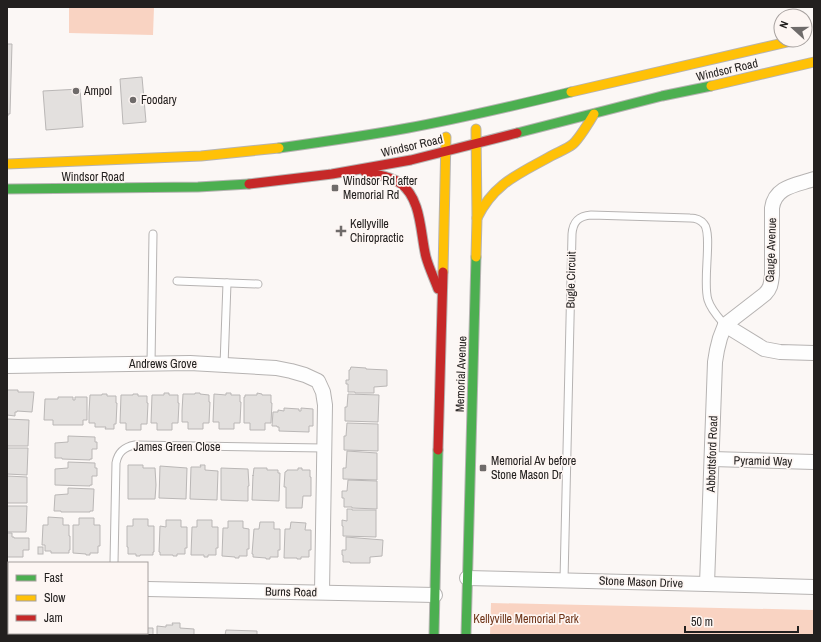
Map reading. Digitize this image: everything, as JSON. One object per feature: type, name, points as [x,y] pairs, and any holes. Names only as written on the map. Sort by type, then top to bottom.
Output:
[{"type":"main road","name":"Windsor Road","points":[[7,164],[201,156],[261,150],[350,138],[476,114],[773,45]]},
{"type":"main road","name":"Windsor Road","points":[[7,189],[205,187],[250,184],[357,170],[411,160],[662,96],[814,62]]},
{"type":"main road","name":"Memorial Avenue","points":[[466,635],[478,218],[476,114]]},
{"type":"main road","points":[[478,218],[483,206],[502,184],[574,144],[594,114]]},
{"type":"main road","name":"Memorial Avenue","points":[[434,635],[447,120]]},
{"type":"main road","points":[[357,170],[393,179],[402,184],[414,199],[427,258],[442,299]]},
{"type":"street","name":"Gauge Avenue","points":[[725,325],[765,294],[771,286],[772,208],[774,198],[785,188],[814,179]]},
{"type":"street","points":[[725,325],[764,348],[780,352],[814,354]]},
{"type":"street","name":"Abbottsford Road","points":[[706,584],[715,362],[716,350],[725,325]]},
{"type":"street","name":"Andrews Grove","points":[[7,366],[190,364],[276,368],[291,371],[318,381],[324,392],[324,448]]},
{"type":"street","points":[[322,592],[324,448]]},
{"type":"street","name":"Pyramid Way","points":[[712,459],[814,462]]},
{"type":"street","name":"Stone Mason Drive","points":[[468,578],[814,587]]},
{"type":"street","name":"Burns Road","points":[[148,589],[435,595]]},
{"type":"lane","name":"Bugle Circuit","points":[[564,580],[572,234],[576,221],[580,217],[591,215],[690,218],[701,221],[704,224],[707,233],[706,286],[708,301],[711,308],[725,325]]},
{"type":"lane","points":[[151,364],[153,234]]},
{"type":"lane","points":[[176,281],[258,284]]},
{"type":"lane","points":[[224,365],[227,283]]},
{"type":"lane","name":"James Green Close","points":[[114,562],[116,463],[117,457],[124,448],[129,446],[324,448]]},
{"type":"green space","points":[[69,7],[154,7],[153,35],[69,33]]},
{"type":"green space","name":"Kellyville Memorial Park","points":[[491,603],[814,610],[814,635],[490,635]]},
{"type":"building","points":[[7,44],[12,44],[10,114],[8,114],[8,116],[7,116]]},
{"type":"building","name":"Foodary","points":[[142,77],[146,122],[123,124],[120,79]]},
{"type":"building","points":[[80,89],[83,127],[46,130],[43,91]]},
{"type":"building","points":[[351,367],[387,370],[387,386],[374,387],[374,393],[348,392],[348,384],[346,384],[346,380],[349,380],[349,370]]},
{"type":"building","points":[[7,390],[34,392],[32,412],[17,411],[15,412],[15,416],[7,415]]},
{"type":"building","points":[[164,393],[169,393],[169,395],[178,395],[178,423],[172,423],[172,430],[157,430],[157,423],[151,423],[152,395],[164,395]]},
{"type":"building","points":[[195,393],[209,395],[209,423],[203,423],[203,429],[188,429],[188,422],[182,422],[183,394]]},
{"type":"building","points":[[226,393],[231,393],[231,395],[240,395],[240,423],[234,423],[234,429],[219,429],[219,422],[213,422],[214,394],[226,395]]},
{"type":"building","points":[[257,393],[262,395],[271,395],[271,423],[265,423],[265,430],[250,430],[250,423],[244,423],[244,397],[245,395],[257,395]]},
{"type":"building","points":[[107,394],[107,396],[116,396],[116,424],[114,424],[114,429],[95,427],[95,423],[89,423],[90,395]]},
{"type":"building","points":[[138,394],[138,396],[147,396],[147,424],[141,424],[141,430],[126,430],[126,423],[120,423],[121,395]]},
{"type":"building","points":[[348,394],[379,395],[378,422],[345,421],[345,407],[347,407]]},
{"type":"building","points":[[58,397],[73,397],[73,400],[75,400],[75,397],[87,397],[87,420],[83,420],[83,425],[53,425],[53,420],[44,420],[45,399],[58,399]]},
{"type":"building","points":[[284,408],[299,409],[299,411],[301,411],[301,408],[313,409],[313,426],[309,426],[309,432],[279,431],[279,427],[272,426],[273,412],[278,412],[278,410],[284,411]]},
{"type":"building","points":[[7,419],[29,420],[28,446],[7,446]]},
{"type":"building","points":[[347,423],[378,424],[378,451],[344,450],[344,436],[346,436]]},
{"type":"building","points":[[68,436],[95,437],[97,449],[92,449],[92,459],[55,458],[55,443],[68,442]]},
{"type":"building","points":[[7,448],[28,448],[27,475],[7,474]]},
{"type":"building","points":[[347,451],[377,453],[377,480],[343,479],[343,468],[346,468]]},
{"type":"building","points":[[68,462],[95,463],[95,468],[97,468],[97,476],[92,476],[92,485],[55,485],[55,469],[68,468]]},
{"type":"building","points":[[128,465],[143,465],[143,468],[155,468],[155,499],[128,499]]},
{"type":"building","points":[[200,465],[205,465],[205,470],[218,471],[217,500],[190,499],[191,467],[201,467]]},
{"type":"building","points":[[160,466],[187,468],[186,499],[159,498]]},
{"type":"building","points":[[221,468],[248,469],[248,501],[221,500]]},
{"type":"building","points":[[254,468],[278,470],[278,473],[280,473],[279,501],[252,500]]},
{"type":"building","points":[[298,468],[302,468],[302,470],[310,470],[311,496],[303,496],[302,508],[286,508],[286,487],[284,487],[285,472],[287,470],[298,470]]},
{"type":"building","points":[[7,476],[27,477],[27,503],[7,503]]},
{"type":"building","points":[[348,480],[377,481],[377,509],[344,507],[342,491],[347,491]]},
{"type":"building","points":[[68,488],[94,489],[93,511],[54,511],[55,495],[68,494]]},
{"type":"building","points":[[7,506],[27,506],[26,532],[7,532]]},
{"type":"building","points":[[347,509],[376,510],[376,537],[343,536],[342,520],[347,521]]},
{"type":"building","points":[[48,517],[63,518],[63,525],[69,525],[69,553],[51,553],[51,551],[45,551],[45,545],[42,545],[43,525],[48,525]]},
{"type":"building","points":[[79,518],[94,518],[94,525],[100,525],[100,546],[98,546],[98,553],[90,553],[90,555],[86,555],[73,553],[73,525],[79,525]]},
{"type":"building","points":[[133,519],[148,519],[148,526],[154,526],[153,555],[136,556],[136,554],[128,554],[127,526],[133,526]]},
{"type":"building","points":[[166,520],[181,520],[181,527],[187,527],[187,548],[185,548],[185,554],[177,554],[177,556],[160,555],[160,526],[166,527]]},
{"type":"building","points":[[197,520],[212,520],[212,527],[218,527],[218,548],[216,548],[216,555],[208,555],[208,557],[204,557],[204,555],[191,555],[192,527],[197,527]]},
{"type":"building","points":[[228,521],[243,521],[243,528],[249,529],[249,549],[247,549],[247,556],[239,556],[239,558],[235,558],[222,556],[223,528],[228,528]]},
{"type":"building","points":[[260,522],[274,522],[274,529],[280,529],[280,550],[278,550],[278,557],[270,557],[270,559],[266,559],[253,557],[254,529],[259,529]]},
{"type":"building","points":[[291,522],[306,523],[305,530],[311,530],[311,550],[309,550],[309,557],[301,557],[301,559],[284,558],[285,529],[290,529]]},
{"type":"building","points":[[7,533],[12,533],[12,537],[14,538],[29,538],[29,550],[23,550],[23,557],[7,557]]},
{"type":"building","points":[[346,537],[383,540],[382,556],[370,557],[370,563],[343,562],[342,550],[346,550]]},
{"type":"building","points":[[38,547],[43,547],[43,554],[38,554]]},
{"type":"building","points":[[8,623],[8,634],[12,635],[7,635]]},
{"type":"building","points":[[172,623],[180,623],[180,628],[194,629],[194,635],[157,635],[157,626],[166,627],[166,625],[173,625]]},
{"type":"building","points":[[148,628],[153,628],[153,635],[114,635],[148,634]]},
{"type":"building","points":[[226,630],[257,631],[257,635],[225,635]]},
{"type":"building","points":[[73,634],[102,634],[102,635]]},
{"type":"traffic: fast","points":[[517,133],[662,96],[711,86]]},
{"type":"traffic: fast","points":[[279,148],[429,124],[571,92]]},
{"type":"traffic: fast","points":[[7,189],[198,187],[249,184]]},
{"type":"traffic: fast","points":[[466,635],[476,257]]},
{"type":"traffic: fast","points":[[434,635],[438,450]]},
{"type":"traffic: slow","points":[[571,92],[773,45]]},
{"type":"traffic: slow","points":[[711,86],[814,62]]},
{"type":"traffic: slow","points":[[477,218],[491,196],[508,181],[528,168],[573,144],[581,135],[594,114]]},
{"type":"traffic: slow","points":[[476,129],[476,257]]},
{"type":"traffic: slow","points":[[443,272],[446,137]]},
{"type":"traffic: slow","points":[[7,164],[201,156],[279,148]]},
{"type":"traffic: jam","points":[[249,184],[332,174],[411,160],[517,133]]},
{"type":"traffic: jam","points":[[365,172],[383,176],[400,183],[412,198],[419,217],[426,257],[438,289]]},
{"type":"traffic: jam","points":[[438,450],[443,272]]},
{"type":"place","name":"Ampol","points":[[76,91]]},
{"type":"place","name":"Foodary","points":[[133,100]]},
{"type":"place","name":"Windsor Rd after Memorial Rd","points":[[335,188]]},
{"type":"place","name":"Kellyville Chiropractic","points":[[341,231]]},
{"type":"place","name":"Memorial Av before Stone Mason Dr","points":[[483,468]]}]
